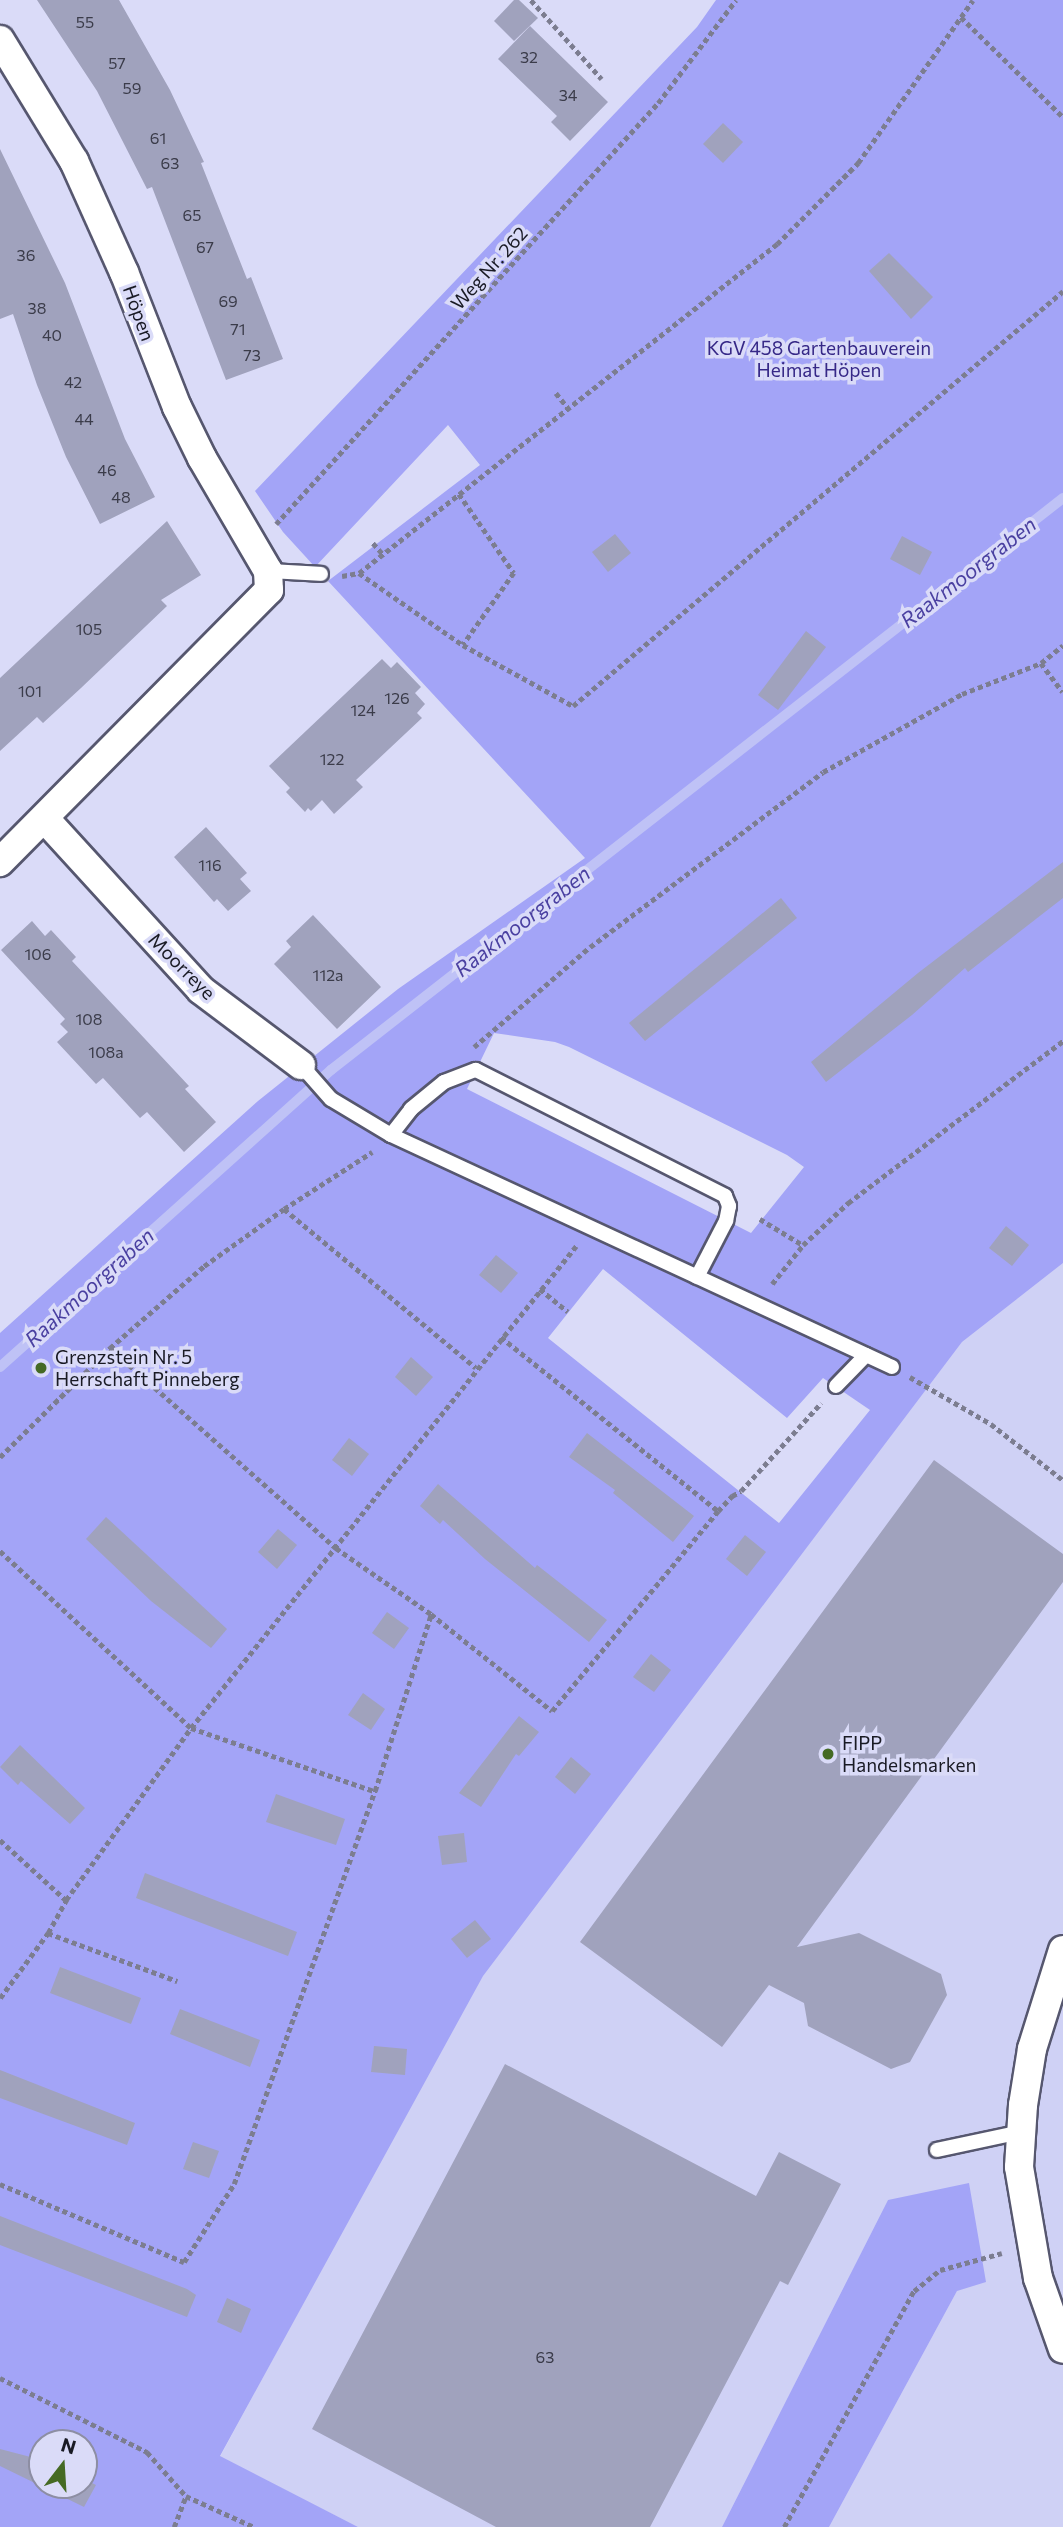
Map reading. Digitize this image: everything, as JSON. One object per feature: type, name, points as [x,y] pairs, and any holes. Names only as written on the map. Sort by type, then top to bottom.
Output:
[{"type":"street","name":"Höpen","points":[[0,40],[74,161],[124,272],[177,407],[202,458],[254,547],[268,581]]},
{"type":"street","points":[[0,862],[45,819],[268,581]]},
{"type":"street","name":"Moorreye","points":[[45,819],[201,989],[301,1066]]},
{"type":"street","points":[[1063,1950],[1032,2049],[1019,2167],[1030,2246],[1063,2349]]},
{"type":"lane","points":[[268,581],[321,574]]},
{"type":"lane","name":"Moorreye","points":[[301,1066],[331,1099],[391,1135],[892,1367]]},
{"type":"lane","points":[[391,1135],[411,1109],[444,1082],[476,1070],[725,1196],[729,1206],[726,1221],[697,1277]]},
{"type":"lane","points":[[836,1386],[866,1355]]},
{"type":"lane","points":[[937,2150],[1021,2132]]},
{"type":"path","points":[[531,0],[602,79]]},
{"type":"path","name":"Weg Nr. 262","points":[[254,547],[658,103],[736,0]]},
{"type":"path","points":[[972,0],[858,163],[777,244],[359,573],[464,645],[573,706],[1063,291]]},
{"type":"path","points":[[961,17],[1063,117]]},
{"type":"path","points":[[556,393],[569,409]]},
{"type":"path","points":[[459,494],[514,573],[464,645]]},
{"type":"path","points":[[373,543],[383,554]]},
{"type":"path","points":[[473,1048],[590,947],[823,772],[962,694],[1041,663],[1063,646]]},
{"type":"path","points":[[1041,663],[1063,692]]},
{"type":"path","points":[[756,1304],[803,1245],[848,1203],[1063,1041]]},
{"type":"path","points":[[0,1457],[110,1348],[204,1266],[284,1209],[368,1155],[391,1135]]},
{"type":"path","points":[[284,1209],[476,1368]]},
{"type":"path","points":[[760,1219],[803,1245]]},
{"type":"path","points":[[0,1998],[48,1933],[66,1900],[191,1728],[476,1368],[592,1228]]},
{"type":"path","points":[[540,1289],[568,1312]]},
{"type":"path","points":[[501,1338],[718,1511]]},
{"type":"path","points":[[110,1348],[336,1548],[430,1614],[552,1711],[718,1511],[732,1496],[741,1491],[836,1386]]},
{"type":"path","points":[[892,1367],[991,1424],[1063,1480]]},
{"type":"path","points":[[0,1551],[191,1728],[375,1791]]},
{"type":"path","points":[[0,2184],[184,2262],[234,2184],[375,1791],[430,1614]]},
{"type":"path","points":[[0,1840],[66,1900]]},
{"type":"path","points":[[48,1933],[177,1981]]},
{"type":"path","points":[[784,2527],[914,2291],[940,2270],[1030,2246]]},
{"type":"path","points":[[0,2378],[147,2452],[186,2496],[254,2527]]},
{"type":"path","points":[[174,2527],[186,2496]]},
{"type":"shaded area","points":[[1063,1263],[1063,2527],[829,2527],[957,2291],[888,2200],[722,2527],[358,2527],[220,2457],[477,1981],[962,1342]]},
{"type":"green space","name":"KGV 458 Gartenbauverein Heimat Höpen","points":[[716,0],[1063,0],[1063,1263],[962,1342],[483,1976],[220,2456],[358,2527],[0,2527],[0,1333],[258,1101],[398,989],[585,858],[328,581],[480,465],[448,425],[315,567],[283,532],[255,491],[697,27]],"holes":[[[494,1033],[555,1042],[787,1155],[804,1167],[751,1233],[467,1089]],[[603,1269],[787,1418],[823,1378],[870,1410],[779,1523],[548,1338]]]},
{"type":"green space","points":[[969,2183],[986,2282],[957,2291],[829,2527],[722,2527],[888,2200]]},
{"type":"building","points":[[37,0],[119,0],[170,90],[204,162],[201,163],[247,279],[251,277],[283,359],[226,380],[152,187],[147,189],[97,91]]},
{"type":"building","points":[[514,0],[519,0],[538,18],[514,41],[494,21]]},
{"type":"building","points":[[530,26],[608,102],[570,141],[551,122],[557,116],[498,59]]},
{"type":"building","points":[[723,123],[743,142],[723,163],[703,144]]},
{"type":"building","points":[[0,149],[65,283],[125,439],[155,497],[100,524],[66,457],[37,385],[13,314],[0,319]]},
{"type":"building","points":[[889,253],[933,297],[911,319],[869,271]]},
{"type":"building","points":[[167,521],[201,575],[161,600],[167,606],[81,688],[43,723],[37,717],[0,751],[0,678]]},
{"type":"building","points":[[615,534],[631,553],[608,572],[592,552]]},
{"type":"building","points":[[902,536],[932,552],[920,575],[890,559]]},
{"type":"building","points":[[806,631],[826,647],[778,710],[758,695]]},
{"type":"building","points":[[382,659],[391,668],[397,662],[421,687],[415,693],[425,704],[417,713],[422,718],[356,780],[363,787],[334,814],[322,800],[311,811],[308,808],[305,812],[286,792],[290,788],[269,766]]},
{"type":"building","points":[[206,827],[247,873],[240,879],[251,891],[228,911],[217,899],[214,902],[174,857]]},
{"type":"building","points":[[1063,862],[1063,898],[968,972],[965,968],[912,1015],[826,1082],[811,1062],[918,973]]},
{"type":"building","points":[[781,898],[797,918],[645,1041],[629,1023]]},
{"type":"building","points":[[313,915],[381,987],[337,1029],[274,964],[291,947],[286,941]]},
{"type":"building","points":[[32,921],[45,936],[51,930],[76,957],[72,961],[189,1086],[185,1089],[216,1122],[184,1152],[147,1112],[140,1118],[103,1078],[96,1084],[57,1042],[68,1032],[60,1024],[65,1019],[1,950]]},
{"type":"building","points":[[1006,1226],[1029,1245],[1012,1266],[989,1248]]},
{"type":"building","points":[[496,1255],[518,1273],[501,1293],[479,1275]]},
{"type":"building","points":[[411,1357],[433,1377],[416,1396],[395,1377]]},
{"type":"building","points":[[587,1433],[694,1516],[673,1542],[613,1493],[615,1490],[569,1457]]},
{"type":"building","points":[[349,1438],[369,1454],[352,1476],[332,1460]]},
{"type":"building","name":"FIPP Handelsmarken","points":[[934,1460],[1063,1554],[1063,1582],[797,1947],[859,1933],[941,1974],[947,1995],[910,2062],[891,2069],[808,2026],[804,2003],[769,1985],[722,2047],[580,1942]]},
{"type":"building","points":[[438,1484],[535,1568],[537,1565],[607,1620],[589,1642],[485,1559],[443,1520],[440,1524],[420,1506]]},
{"type":"building","points":[[106,1517],[227,1629],[211,1648],[151,1601],[86,1539]]},
{"type":"building","points":[[278,1529],[297,1545],[277,1569],[258,1552]]},
{"type":"building","points":[[745,1535],[766,1552],[747,1576],[726,1559]]},
{"type":"building","points":[[387,1612],[409,1628],[394,1649],[372,1633]]},
{"type":"building","points":[[651,1654],[671,1670],[654,1692],[633,1677]]},
{"type":"building","points":[[363,1693],[385,1709],[371,1730],[348,1715]]},
{"type":"building","points":[[519,1716],[539,1732],[519,1756],[516,1754],[481,1807],[459,1793]]},
{"type":"building","points":[[20,1745],[85,1808],[70,1824],[21,1781],[18,1785],[0,1767]]},
{"type":"building","points":[[571,1757],[591,1774],[575,1794],[555,1777]]},
{"type":"building","points":[[276,1794],[345,1819],[336,1845],[266,1822]]},
{"type":"building","points":[[464,1833],[467,1862],[442,1865],[438,1836]]},
{"type":"building","points":[[145,1873],[297,1932],[288,1956],[136,1898]]},
{"type":"building","points":[[475,1920],[491,1939],[467,1958],[451,1939]]},
{"type":"building","points":[[60,1967],[141,1998],[131,2024],[50,1993]]},
{"type":"building","points":[[180,2009],[260,2040],[250,2067],[170,2034]]},
{"type":"building","points":[[374,2046],[407,2049],[405,2075],[371,2072]]},
{"type":"building","points":[[505,2064],[756,2196],[779,2152],[841,2184],[788,2285],[780,2281],[650,2527],[496,2527],[312,2429]]},
{"type":"building","points":[[0,2070],[135,2123],[127,2145],[0,2098]]},
{"type":"building","points":[[193,2142],[219,2151],[209,2178],[183,2169]]},
{"type":"building","points":[[0,2216],[187,2289],[196,2295],[187,2317],[0,2245]]},
{"type":"building","points":[[227,2298],[251,2309],[241,2333],[217,2322]]},
{"type":"building","points":[[0,2449],[28,2456],[28,2480],[0,2466]]},
{"type":"building","points":[[68,2499],[88,2499],[84,2507]]},
{"type":"waterway","name":"Raakmoorgraben","points":[[0,1367],[331,1070],[1063,498]]},
{"type":"place","name":"Grenzstein Nr. 5 Herrschaft Pinneberg","points":[[41,1368]]},
{"type":"place","name":"FIPP Handelsmarken","points":[[828,1754]]}]
